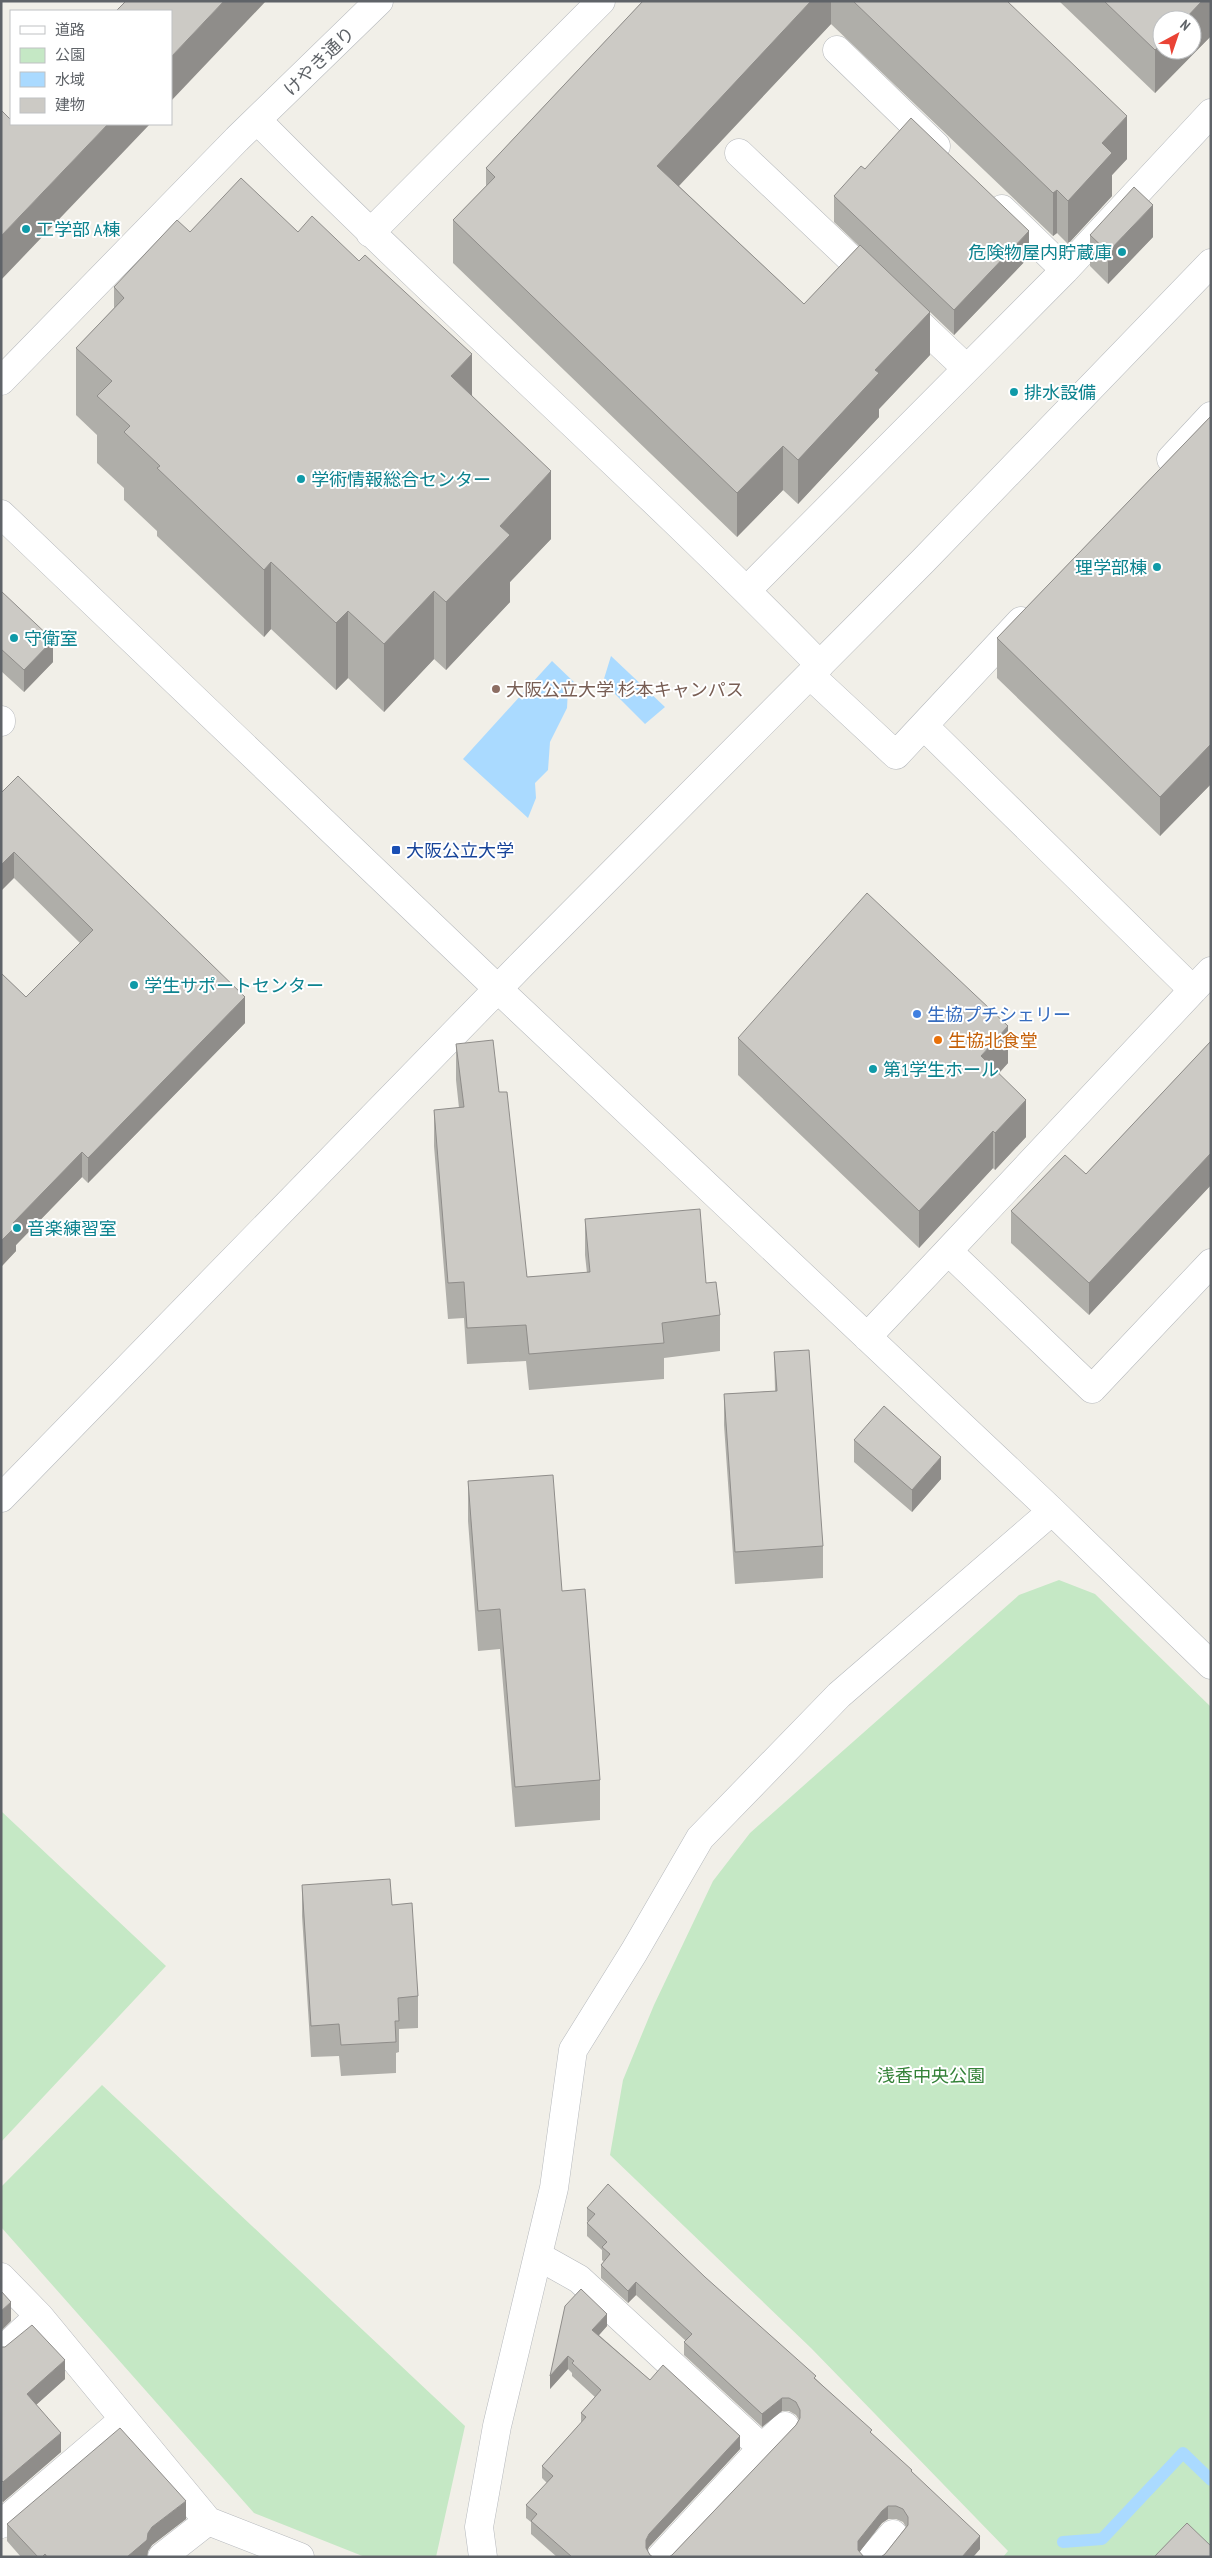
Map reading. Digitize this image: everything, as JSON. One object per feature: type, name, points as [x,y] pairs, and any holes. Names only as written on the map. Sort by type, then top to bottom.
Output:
[{"type":"street","name":"けやき通り","points":[[1,382],[237,139],[258,121],[379,1]]},
{"type":"street","points":[[370,233],[601,1]]},
{"type":"street","points":[[837,50],[951,160]]},
{"type":"street","points":[[747,590],[889,449],[966,368],[1066,270],[1211,113]]},
{"type":"street","points":[[258,121],[370,233],[747,590],[815,670],[896,755],[1037,603]]},
{"type":"street","points":[[739,153],[966,368]]},
{"type":"street","points":[[987,194],[1066,270]]},
{"type":"street","points":[[1,1498],[390,1098],[815,670],[1211,263]]},
{"type":"street","points":[[1151,480],[1211,416]]},
{"type":"street","points":[[1,514],[499,990],[1052,1511],[1211,1665]]},
{"type":"street","points":[[867,1337],[1202,980],[924,726]]},
{"type":"street","points":[[948,1251],[1092,1390],[1211,1263]]},
{"type":"street","points":[[483,2557],[479,2527],[497,2426],[554,2188],[573,2050],[634,1952],[700,1838],[839,1695],[1052,1511]]},
{"type":"street","points":[[538,2256],[579,2278],[762,2448]]},
{"type":"street","points":[[1,2277],[39,2316],[123,2420],[208,2520],[300,2557]]},
{"type":"street","points":[[1,2351],[39,2316]]},
{"type":"street","points":[[1,2524],[123,2420]]},
{"type":"street","points":[[661,2557],[762,2448],[785,2426]]},
{"type":"street","points":[[162,2557],[208,2520]]},
{"type":"street","points":[[872,2557],[893,2534]]},
{"type":"green space","name":"浅香中央公園","points":[[1059,1580],[1095,1594],[1211,1707],[1211,2549],[1159,2557],[1003,2557],[1008,2551],[811,2348],[610,2155],[623,2080],[654,2005],[713,1881],[750,1833],[1019,1595]]},
{"type":"green space","points":[[1,1811],[166,1966],[1,2142]]},
{"type":"green space","points":[[102,2085],[465,2426],[436,2557],[365,2557],[254,2513],[1,2227],[1,2187]]},
{"type":"water","points":[[611,656],[665,707],[645,724],[603,682]]},
{"type":"water","points":[[552,661],[575,683],[568,689],[567,708],[550,742],[548,770],[535,783],[536,798],[528,818],[463,759]]},
{"type":"building","points":[[126,1],[224,1],[172,56],[172,10],[117,10]]},
{"type":"building","points":[[643,1],[811,1],[657,166],[804,304],[860,245],[930,312],[875,370],[879,373],[798,460],[783,446],[737,493],[453,220],[495,177],[486,168]]},
{"type":"building","points":[[853,1],[1007,1],[1127,116],[1102,143],[1112,153],[1068,201],[1057,190],[1053,193]]},
{"type":"building","points":[[1104,1],[1202,1],[1193,10],[1152,10],[1152,47]]},
{"type":"building","points":[[1,110],[10,119],[10,125],[107,125],[1,236]]},
{"type":"building","points":[[911,118],[1029,231],[954,310],[834,196],[861,166],[865,169]]},
{"type":"building","name":"学術情報総合センター","points":[[241,178],[298,232],[312,216],[359,261],[365,255],[472,354],[451,376],[551,471],[500,526],[510,535],[446,602],[434,591],[384,644],[348,611],[336,623],[271,562],[264,570],[157,468],[160,466],[124,432],[130,426],[97,396],[112,381],[76,348],[124,298],[114,287],[177,220],[190,232]]},
{"type":"building","points":[[1134,187],[1153,205],[1108,252],[1090,235]]},
{"type":"building","name":"理学部棟","points":[[1211,416],[1211,744],[1160,797],[997,638]]},
{"type":"building","points":[[1,591],[53,640],[24,670],[1,649]]},
{"type":"building","name":"学生サポートセンター","points":[[18,776],[245,997],[88,1158],[82,1152],[13,1223],[16,1226],[1,1241],[1,973],[26,997],[93,930],[14,852],[1,865],[1,793]]},
{"type":"building","name":"第1学生ホール","points":[[867,893],[1008,1026],[981,1056],[1026,1100],[995,1133],[993,1131],[919,1211],[738,1038]]},
{"type":"building","points":[[493,1040],[499,1092],[507,1092],[527,1277],[590,1272],[585,1219],[700,1209],[706,1283],[716,1282],[720,1315],[662,1323],[664,1343],[529,1354],[526,1325],[467,1328],[464,1282],[448,1283],[434,1110],[464,1107],[456,1044]]},
{"type":"building","points":[[1211,1041],[1211,1153],[1089,1283],[1011,1211],[1065,1155],[1086,1174]]},
{"type":"building","points":[[809,1350],[823,1546],[735,1552],[724,1394],[777,1391],[774,1352]]},
{"type":"building","points":[[884,1406],[941,1457],[912,1490],[854,1440]]},
{"type":"building","points":[[553,1475],[562,1591],[585,1589],[600,1780],[515,1787],[500,1609],[478,1611],[468,1481]]},
{"type":"building","points":[[390,1879],[392,1905],[412,1903],[418,1996],[398,1998],[399,2021],[395,2021],[396,2042],[341,2045],[339,2024],[311,2026],[302,1885]]},
{"type":"building","points":[[608,2184],[705,2277],[816,2376],[814,2378],[872,2430],[870,2432],[980,2536],[962,2557],[881,2557],[908,2525],[908,2517],[903,2509],[896,2506],[888,2506],[858,2541],[858,2550],[864,2557],[669,2557],[796,2425],[800,2418],[800,2410],[796,2402],[789,2398],[782,2398],[762,2414],[684,2342],[692,2334],[636,2282],[628,2291],[601,2265],[610,2254],[602,2247],[607,2242],[587,2223],[595,2214],[587,2208]]},
{"type":"building","points":[[581,2289],[607,2314],[592,2330],[650,2380],[663,2365],[740,2436],[649,2534],[646,2540],[646,2548],[653,2557],[572,2557],[531,2521],[537,2514],[526,2505],[553,2476],[542,2466],[586,2417],[581,2413],[601,2390],[572,2363],[574,2361],[568,2356],[550,2376],[565,2306]]},
{"type":"building","points":[[1,2291],[11,2302],[1,2311]]},
{"type":"building","points":[[32,2325],[65,2360],[27,2394],[61,2433],[3,2482],[1,2480],[1,2347],[5,2347]]},
{"type":"building","points":[[120,2428],[186,2501],[152,2527],[148,2533],[147,2540],[127,2557],[47,2557],[45,2554],[42,2557],[38,2557],[7,2524]]},
{"type":"building","points":[[1187,2523],[1211,2546],[1211,2557],[1154,2557]]},
{"type":"waterway","points":[[1063,2542],[1102,2539],[1183,2453],[1211,2480]]},
{"type":"place","name":"工学部 A棟","points":[[26,229]]},
{"type":"place","name":"危険物屋内貯蔵庫","points":[[1122,252]]},
{"type":"place","name":"排水設備","points":[[1014,392]]},
{"type":"place","name":"学術情報総合センター","points":[[301,479]]},
{"type":"place","name":"理学部棟","points":[[1157,567]]},
{"type":"place","name":"守衛室","points":[[14,638]]},
{"type":"place","name":"大阪公立大学 杉本キャンパス","points":[[496,689]]},
{"type":"place","name":"大阪公立大学","points":[[396,850]]},
{"type":"place","name":"学生サポートセンター","points":[[134,985]]},
{"type":"place","name":"生協プチシェリー","points":[[917,1014]]},
{"type":"place","name":"生協北食堂","points":[[938,1040]]},
{"type":"place","name":"第1学生ホール","points":[[873,1069]]},
{"type":"place","name":"音楽練習室","points":[[17,1228]]}]
